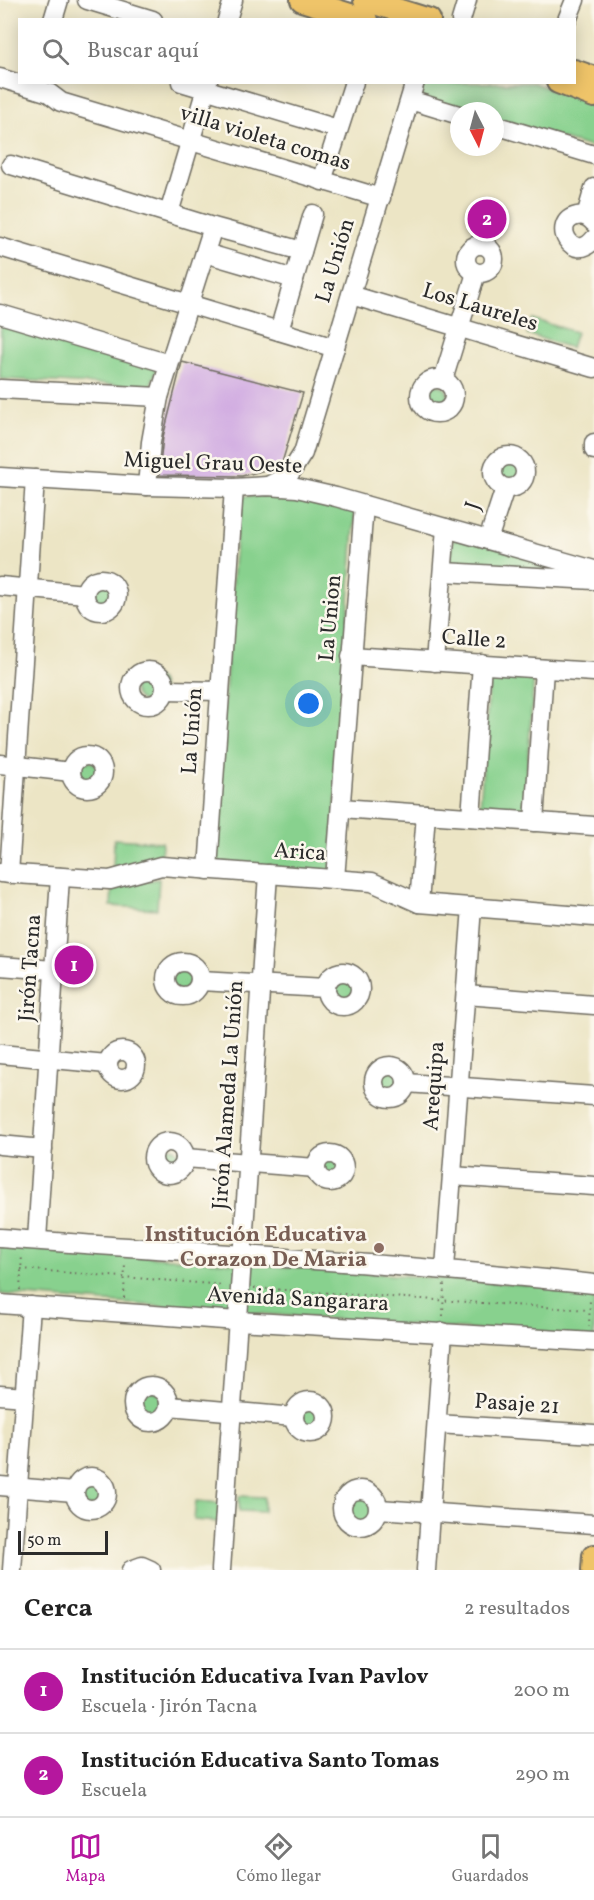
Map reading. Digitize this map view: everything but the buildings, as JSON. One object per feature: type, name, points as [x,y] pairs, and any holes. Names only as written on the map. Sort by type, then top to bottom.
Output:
[{"type":"main road","points":[[302,0],[379,9],[420,18]]},
{"type":"main road","points":[[576,72],[594,78]]},
{"type":"main road","points":[[563,84],[594,96]]},
{"type":"main road","points":[[593,1570],[594,1556]]},
{"type":"street","points":[[54,18],[59,0]]},
{"type":"street","points":[[87,0],[146,18]]},
{"type":"street","points":[[228,18],[233,0]]},
{"type":"street","points":[[462,18],[467,0]]},
{"type":"street","points":[[568,18],[575,0]]},
{"type":"street","name":"villa violeta comas","points":[[0,78],[18,82]]},
{"type":"street","points":[[322,181],[353,84]]},
{"type":"street","name":"La Unión","points":[[267,486],[289,475],[303,453],[415,84]]},
{"type":"street","name":"villa violeta comas","points":[[32,85],[61,102],[381,198]]},
{"type":"street","points":[[169,213],[207,86],[339,129]]},
{"type":"street","points":[[410,100],[450,112]]},
{"type":"street","points":[[504,128],[594,155]]},
{"type":"street","points":[[11,165],[213,227],[302,251]]},
{"type":"street","points":[[594,188],[590,220],[581,215],[571,218],[565,227],[565,237],[572,245],[587,246],[594,239]]},
{"type":"street","points":[[279,331],[313,214]]},
{"type":"street","points":[[147,486],[151,442],[159,397],[213,227]]},
{"type":"street","points":[[0,247],[335,348]]},
{"type":"street","points":[[205,253],[294,279]]},
{"type":"street","points":[[443,380],[476,273]]},
{"type":"street","name":"Los Laureles","points":[[351,295],[594,368]]},
{"type":"street","points":[[0,314],[168,364]]},
{"type":"street","points":[[0,388],[159,397]]},
{"type":"street","points":[[594,443],[594,450]]},
{"type":"street","points":[[303,453],[304,469],[309,480],[318,488],[336,497]]},
{"type":"street","name":"Miguel Grau Oeste","points":[[0,477],[147,486],[297,488],[594,570]]},
{"type":"street","points":[[4,874],[8,765],[28,587],[35,479]]},
{"type":"street","name":"La Unión","points":[[208,870],[234,488]]},
{"type":"street","name":"J","points":[[488,540],[505,488]]},
{"type":"street","name":"La Union","points":[[335,879],[364,505]]},
{"type":"street","points":[[435,662],[446,528]]},
{"type":"street","points":[[442,572],[594,580]]},
{"type":"street","points":[[0,586],[85,594]]},
{"type":"street","name":"Calle 2","points":[[351,656],[594,672]]},
{"type":"street","points":[[471,818],[482,664]]},
{"type":"street","points":[[534,822],[544,669]]},
{"type":"street","points":[[165,690],[220,692]]},
{"type":"street","points":[[8,765],[71,772]]},
{"type":"street","points":[[340,808],[594,826]]},
{"type":"street","points":[[419,903],[426,814]]},
{"type":"street","name":"Arica","points":[[4,874],[110,880],[161,866],[372,882],[419,903],[594,917]]},
{"type":"street","name":"Jirón Alameda La Unión","points":[[221,1570],[268,874]]},
{"type":"street","name":"Jirón Tacna","points":[[30,1240],[43,1149],[60,877]]},
{"type":"street","name":"Arequipa","points":[[446,1268],[472,907]]},
{"type":"street","points":[[0,966],[54,970]]},
{"type":"street","points":[[200,981],[326,988]]},
{"type":"street","points":[[466,995],[594,1005]]},
{"type":"street","points":[[0,1054],[107,1064]]},
{"type":"street","points":[[406,1083],[594,1096]]},
{"type":"street","points":[[0,1145],[43,1149]]},
{"type":"street","points":[[185,1158],[316,1168]]},
{"type":"street","points":[[452,1176],[594,1186]]},
{"type":"street","name":"Avenida Sangarara","points":[[0,1238],[446,1268],[592,1283]]},
{"type":"street","name":"Avenida Sangarara","points":[[0,1304],[591,1342]]},
{"type":"street","points":[[12,1570],[9,1487],[25,1397],[25,1306]]},
{"type":"street","points":[[426,1570],[443,1332]]},
{"type":"street","points":[[0,1395],[25,1397]]},
{"type":"street","points":[[169,1406],[294,1417]]},
{"type":"street","name":"Pasaje 21","points":[[437,1424],[594,1434]]},
{"type":"street","points":[[9,1487],[74,1492]]},
{"type":"street","points":[[379,1509],[594,1524]]},
{"type":"street","points":[[131,1570],[142,1566],[151,1570]]},
{"type":"path","points":[[25,1306],[21,1269],[30,1240]]},
{"type":"path","points":[[123,1313],[126,1247]]},
{"type":"path","points":[[443,1332],[446,1268]]},
{"type":"path","points":[[21,1269],[240,1287],[589,1310]]},
{"type":"path","points":[[591,1342],[589,1310],[592,1283]]},
{"type":"green space","points":[[422,84],[536,84],[594,105],[594,148],[504,122],[504,102],[450,102],[450,106],[418,97]]},
{"type":"green space","points":[[532,319],[576,332],[571,348],[527,334]]},
{"type":"green space","points":[[1,321],[157,368],[150,387],[0,379]]},
{"type":"green space","points":[[433,385],[441,385],[448,392],[448,400],[441,407],[433,407],[426,400],[426,392]]},
{"type":"green space","points":[[505,461],[513,461],[520,468],[520,476],[513,483],[505,483],[498,476],[498,468]]},
{"type":"green space","points":[[239,496],[294,496],[355,511],[331,873],[213,863]]},
{"type":"green space","points":[[459,536],[562,566],[562,571],[450,565],[453,540]]},
{"type":"green space","points":[[101,582],[110,586],[114,595],[110,604],[101,608],[92,604],[88,595],[92,586]]},
{"type":"green space","points":[[490,673],[534,676],[524,811],[480,808]]},
{"type":"green space","points":[[148,674],[158,678],[162,688],[158,698],[148,702],[138,698],[134,688],[138,678]]},
{"type":"green space","points":[[87,761],[96,764],[99,773],[96,782],[87,785],[78,782],[75,773],[78,764]]},
{"type":"green space","points":[[114,839],[162,842],[161,858],[113,871]]},
{"type":"green space","points":[[159,879],[157,909],[111,906],[112,886]]},
{"type":"green space","points":[[183,968],[191,972],[195,980],[191,988],[183,992],[175,988],[171,980],[175,972]]},
{"type":"green space","points":[[342,976],[351,980],[355,989],[351,998],[342,1002],[333,998],[329,989],[333,980]]},
{"type":"green space","points":[[389,1069],[398,1073],[402,1082],[398,1091],[389,1095],[380,1091],[376,1082],[380,1073]]},
{"type":"green space","points":[[165,1147],[173,1147],[180,1154],[180,1162],[173,1169],[165,1169],[158,1162],[158,1154]]},
{"type":"green space","points":[[330,1156],[338,1160],[342,1168],[338,1176],[330,1180],[322,1176],[318,1168],[322,1160]]},
{"type":"green space","points":[[0,1245],[594,1290],[594,1339],[0,1294]]},
{"type":"green space","points":[[151,1391],[160,1395],[164,1404],[160,1413],[151,1417],[142,1413],[138,1404],[142,1395]]},
{"type":"green space","points":[[311,1404],[319,1408],[323,1416],[319,1424],[311,1428],[303,1424],[299,1416],[303,1408]]},
{"type":"green space","points":[[91,1481],[100,1485],[104,1494],[100,1503],[91,1507],[82,1503],[78,1494],[82,1485]]},
{"type":"green space","points":[[360,1493],[371,1497],[375,1508],[371,1519],[360,1523],[349,1519],[345,1508],[349,1497]]},
{"type":"green space","points":[[239,1496],[264,1497],[264,1512],[239,1511]]},
{"type":"green space","points":[[196,1501],[221,1503],[219,1522],[194,1520]]},
{"type":"place","name":"Institución Educativa Santo Tomas","points":[[487,219]]},
{"type":"place","name":"Institución Educativa Ivan Pavlov","points":[[74,965]]},
{"type":"place","name":"Institución Educativa Corazon De Maria","points":[[379,1248]]}]
